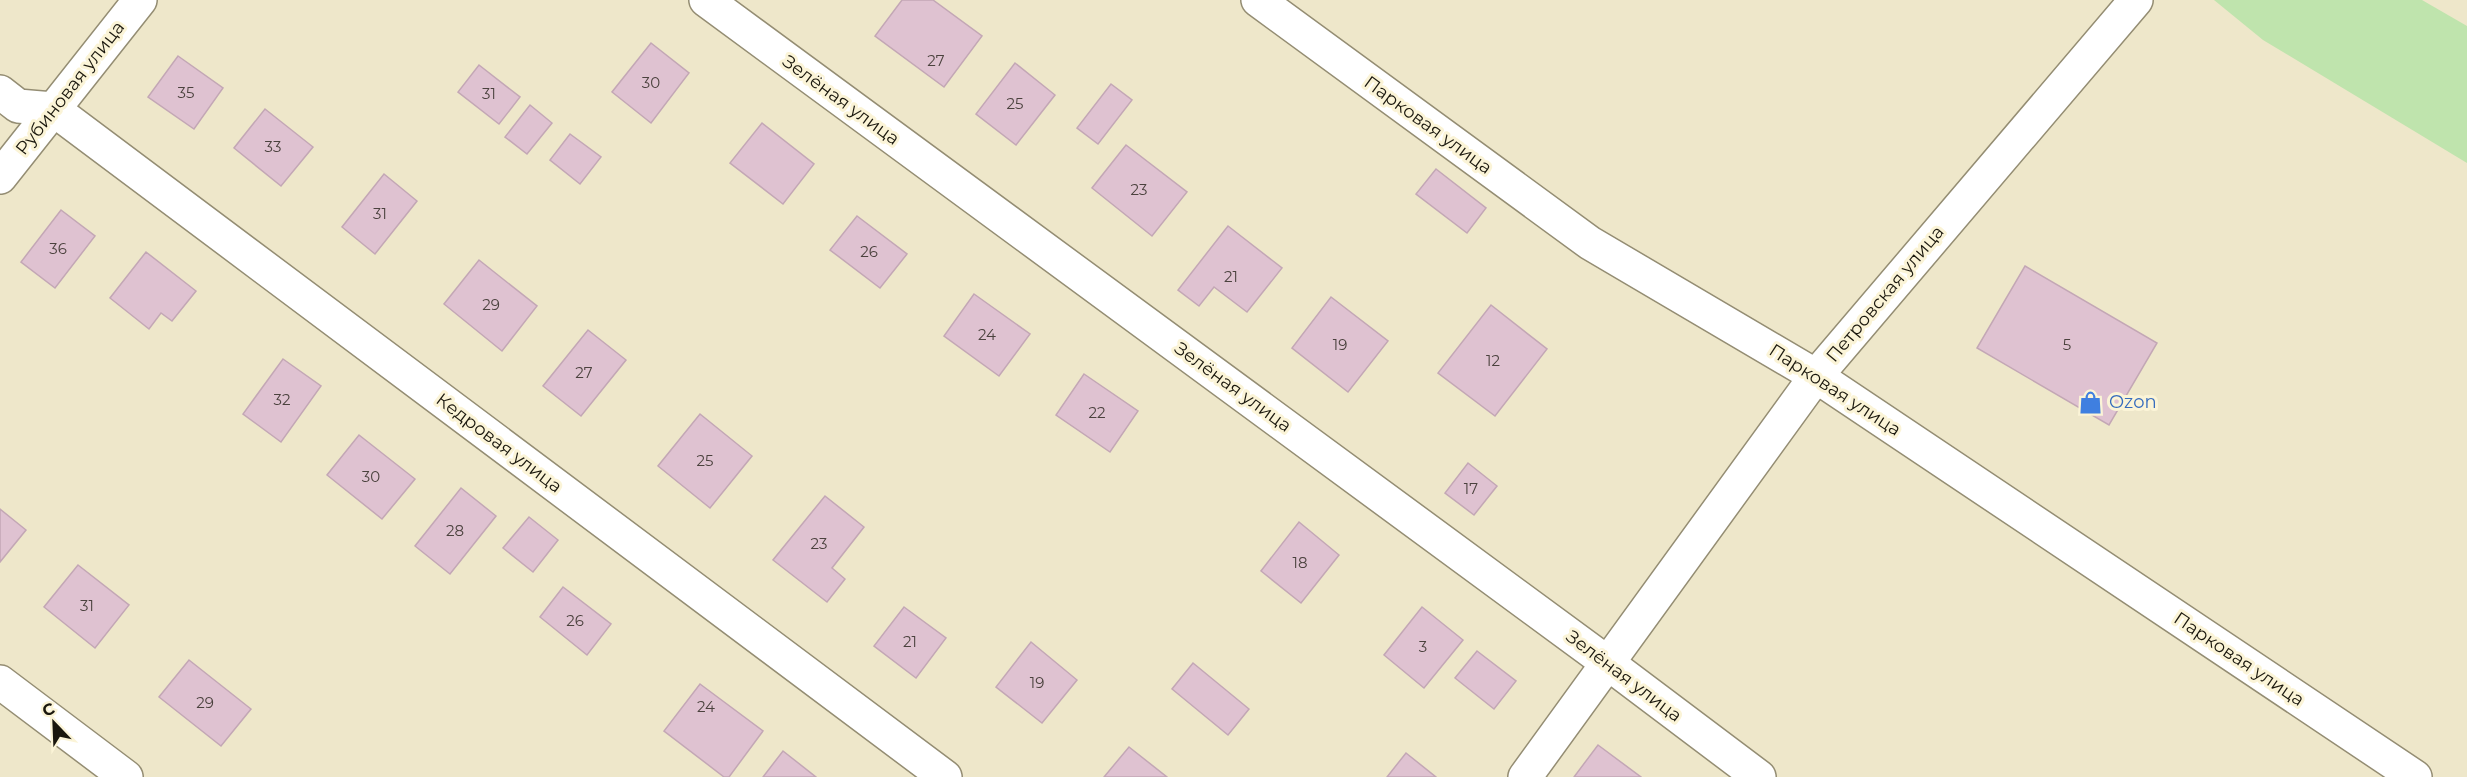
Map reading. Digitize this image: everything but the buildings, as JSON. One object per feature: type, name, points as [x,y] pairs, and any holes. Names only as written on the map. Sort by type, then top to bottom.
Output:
[{"type":"street","name":"Рубиновая улица","points":[[0,177],[140,0]]},
{"type":"street","name":"Зелёная улица","points":[[706,0],[1609,663],[1759,777]]},
{"type":"street","name":"Парковая улица","points":[[1258,0],[1590,243],[1816,376],[2415,777]]},
{"type":"street","name":"Петровская улица","points":[[1525,777],[1816,376],[2136,0]]},
{"type":"street","points":[[0,92],[18,106],[53,109]]},
{"type":"street","name":"Кедровая улица","points":[[53,109],[945,777]]},
{"type":"street","points":[[0,682],[126,777]]},
{"type":"green space","points":[[2214,0],[2422,0],[2467,26],[2467,163],[2263,40]]},
{"type":"place","name":"Ozon","points":[[2091,402]]}]
